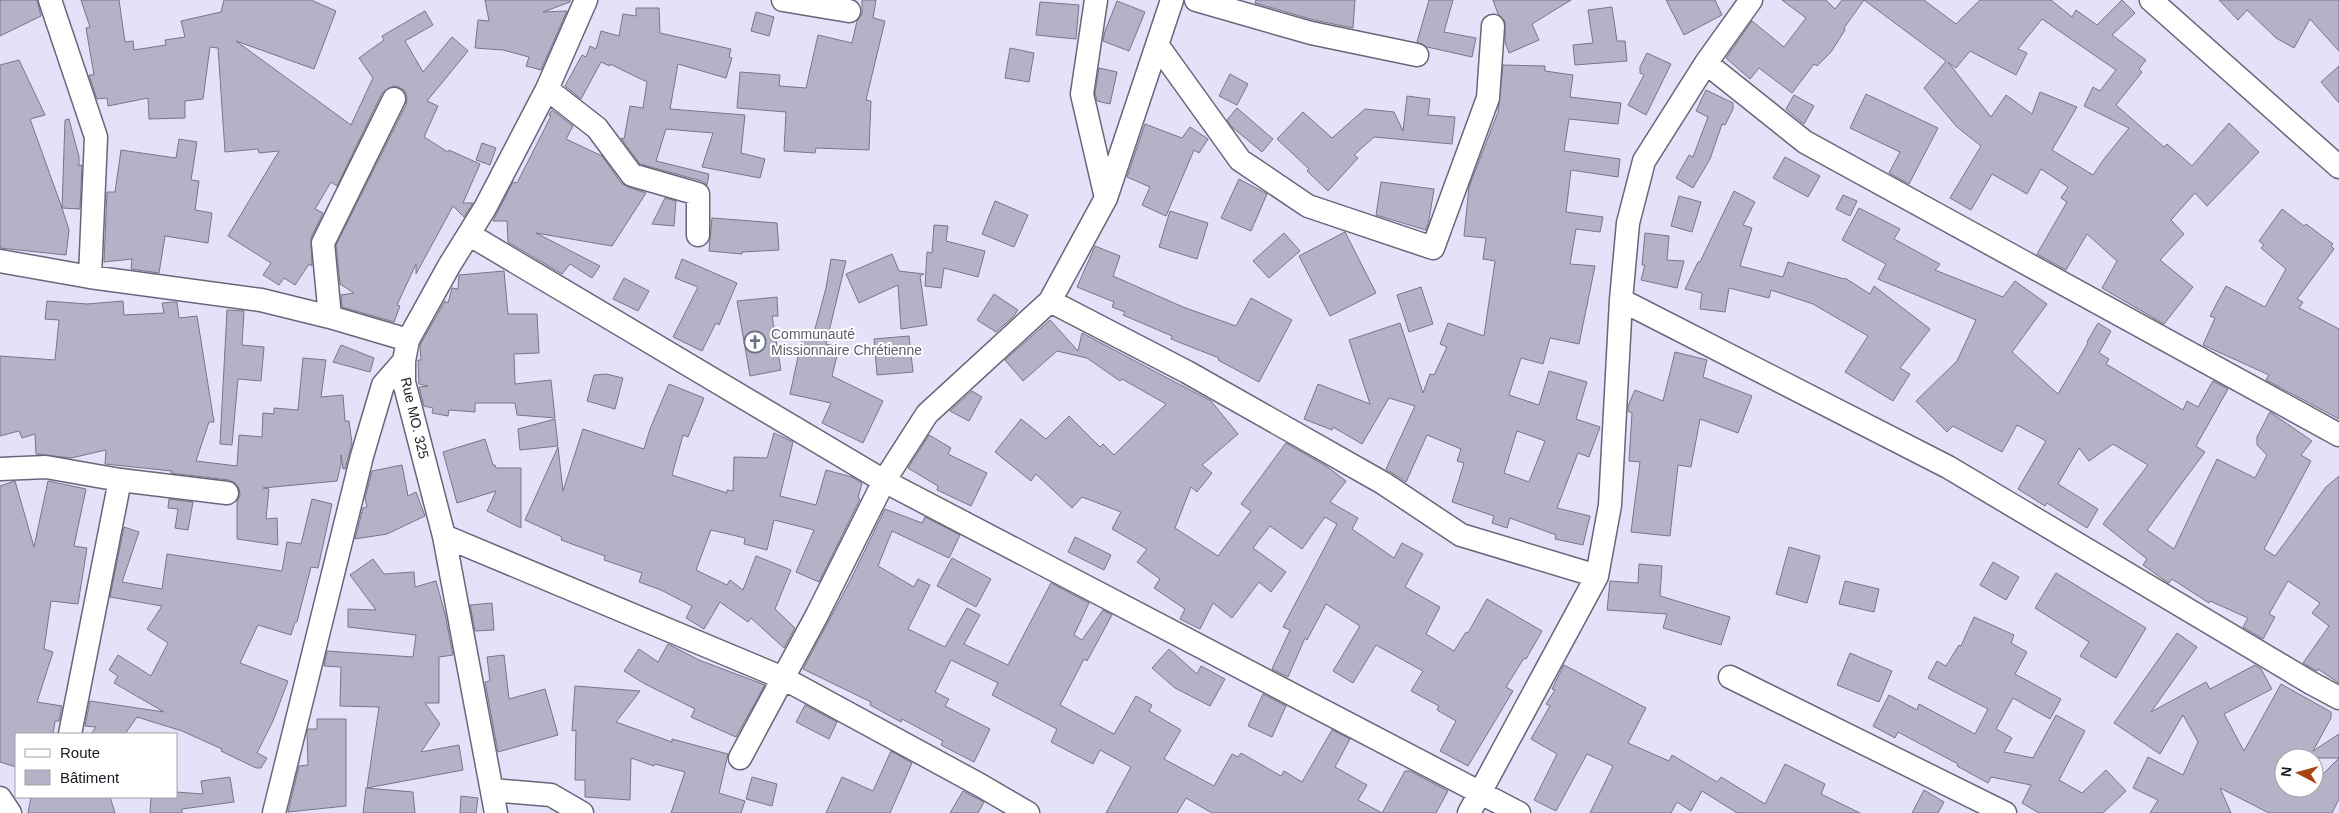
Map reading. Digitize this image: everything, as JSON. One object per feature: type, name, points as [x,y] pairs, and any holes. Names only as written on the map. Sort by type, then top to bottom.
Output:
[{"type":"street","points":[[50,0],[96,137],[90,277]]},
{"type":"street","points":[[274,813],[364,447],[382,385],[406,350],[450,266],[470,235],[547,89],[586,0]]},
{"type":"street","points":[[783,0],[849,11]]},
{"type":"street","points":[[1096,0],[1082,94],[1106,198]]},
{"type":"street","points":[[740,758],[817,615],[884,481],[927,414],[1050,301],[1106,198],[1172,0]]},
{"type":"street","points":[[1196,0],[1311,33],[1417,55]]},
{"type":"street","points":[[1469,813],[1597,576],[1610,505],[1621,300],[1628,223],[1644,161],[1706,63],[1750,0]]},
{"type":"street","points":[[2152,0],[2339,167]]},
{"type":"street","points":[[1158,46],[1240,160],[1308,206],[1433,248],[1488,98],[1493,26]]},
{"type":"street","points":[[1706,63],[1805,142],[2339,435]]},
{"type":"street","points":[[547,89],[597,128],[632,175],[698,194],[698,235]]},
{"type":"street","points":[[330,317],[323,243],[394,99]]},
{"type":"street","points":[[470,235],[884,481],[1519,813]]},
{"type":"street","points":[[0,262],[90,277],[261,300],[330,317],[406,350]]},
{"type":"street","points":[[1621,300],[1948,467],[2311,684],[2339,698]]},
{"type":"street","points":[[1050,301],[1187,372],[1383,483],[1461,535],[1597,576]]},
{"type":"street","name":"Rue MO. 325","points":[[406,350],[404,382],[444,536],[496,813]]},
{"type":"street","points":[[0,469],[46,467],[120,480],[227,493]]},
{"type":"street","points":[[70,733],[120,480]]},
{"type":"street","points":[[444,536],[783,678],[980,784],[1028,813]]},
{"type":"street","points":[[1730,677],[2005,813]]},
{"type":"street","points":[[492,790],[551,795],[582,813]]},
{"type":"street","points":[[0,798],[10,813]]},
{"type":"building","points":[[0,0],[37,0],[41,16],[0,36]]},
{"type":"building","points":[[81,0],[119,0],[125,42],[133,41],[134,50],[166,45],[165,40],[185,37],[181,21],[221,12],[224,0],[311,0],[336,11],[314,69],[236,41],[351,125],[373,78],[359,58],[384,40],[382,36],[425,11],[433,25],[405,41],[423,72],[452,37],[468,51],[427,101],[438,106],[424,137],[448,152],[449,150],[480,164],[463,203],[473,203],[464,217],[453,206],[416,274],[416,264],[397,305],[400,306],[394,322],[342,307],[341,295],[354,293],[340,284],[336,245],[406,105],[405,91],[393,86],[382,93],[337,186],[331,182],[315,209],[323,213],[311,238],[312,266],[309,264],[295,285],[284,278],[279,285],[263,275],[271,263],[228,236],[279,151],[259,153],[258,149],[225,152],[218,48],[210,47],[203,99],[185,101],[185,118],[149,119],[148,98],[108,106],[107,98],[97,99],[89,75],[94,75],[86,28],[90,27]]},
{"type":"building","points":[[485,0],[570,0],[570,2],[543,12],[567,11],[541,70],[526,66],[529,57],[503,50],[475,48],[478,20],[489,21]]},
{"type":"building","points":[[862,0],[876,0],[873,18],[885,21],[866,100],[871,101],[869,150],[816,148],[815,153],[784,151],[786,112],[737,108],[740,72],[780,75],[779,86],[806,88],[818,35],[852,43],[857,21],[862,14]]},
{"type":"building","points":[[1256,0],[1355,0],[1353,28],[1314,20],[1255,3]]},
{"type":"building","points":[[1429,0],[1453,0],[1444,32],[1476,38],[1472,57],[1427,47],[1417,42]]},
{"type":"building","points":[[1493,0],[1571,0],[1532,24],[1539,40],[1509,53],[1505,42],[1505,21],[1498,14]]},
{"type":"building","points":[[1666,0],[1715,0],[1722,15],[1684,35]]},
{"type":"building","points":[[1782,0],[1826,0],[1835,9],[1842,0],[1864,0],[1844,28],[1845,30],[1831,52],[1817,66],[1814,64],[1792,93],[1759,68],[1750,79],[1726,58],[1752,21],[1784,47],[1806,18]]},
{"type":"building","points":[[1864,0],[1924,0],[1956,24],[1980,0],[2051,0],[2072,17],[2076,10],[2097,25],[2122,0],[2135,13],[2112,35],[2146,60],[2139,69],[2142,72],[2116,105],[2164,147],[2167,144],[2192,166],[2229,123],[2259,152],[2207,206],[2195,193],[2171,220],[2184,234],[2160,260],[2193,287],[2164,324],[2102,288],[2117,261],[2087,234],[2066,270],[2037,254],[2067,202],[2061,198],[2068,187],[2041,169],[2027,194],[1992,174],[1971,210],[1950,198],[1981,146],[1957,127],[1924,88],[1946,61]],"holes":[[[2042,19],[2116,70],[2100,91],[2093,87],[2084,106],[2129,128],[2093,175],[2052,150],[2077,107],[2040,92],[2032,114],[2006,95],[1991,117],[1948,62],[1956,68],[1970,51],[2016,75],[2027,53],[2018,49]]]},
{"type":"building","points":[[2219,0],[2339,0],[2339,51],[2310,19],[2294,48],[2276,38],[2247,10],[2238,20]]},
{"type":"building","points":[[1117,1],[1145,12],[1129,51],[1103,41]]},
{"type":"building","points":[[1040,2],[1079,5],[1076,39],[1036,35]]},
{"type":"building","points":[[1612,7],[1617,41],[1625,41],[1627,61],[1575,65],[1573,45],[1593,43],[1588,10]]},
{"type":"building","points":[[636,8],[659,8],[660,33],[731,49],[729,57],[732,58],[726,78],[678,64],[670,109],[745,115],[741,153],[765,159],[760,178],[702,167],[713,133],[666,129],[656,161],[709,174],[707,185],[702,181],[640,164],[621,138],[624,139],[630,106],[643,108],[647,82],[610,64],[610,66],[601,62],[581,99],[565,86],[582,55],[586,57],[590,46],[596,49],[601,31],[619,36],[623,14],[636,16]]},
{"type":"building","points":[[756,12],[774,17],[769,36],[751,31]]},
{"type":"building","points":[[1010,48],[1034,53],[1029,82],[1005,78]]},
{"type":"building","points":[[1647,53],[1671,64],[1646,115],[1628,105],[1644,75],[1640,73],[1640,67]]},
{"type":"building","points":[[19,60],[45,115],[30,119],[69,230],[66,255],[0,248],[0,65]]},
{"type":"building","points":[[1503,65],[1545,66],[1545,71],[1573,75],[1570,97],[1621,103],[1618,124],[1569,119],[1564,151],[1620,159],[1618,177],[1571,170],[1566,212],[1603,217],[1600,232],[1576,229],[1570,264],[1595,266],[1579,344],[1550,338],[1543,364],[1521,358],[1509,395],[1539,405],[1549,371],[1587,382],[1576,419],[1600,427],[1589,457],[1578,453],[1557,508],[1590,516],[1583,545],[1555,539],[1556,535],[1510,518],[1507,528],[1492,523],[1494,516],[1452,502],[1464,463],[1457,461],[1461,449],[1427,435],[1406,482],[1386,469],[1415,406],[1389,398],[1362,444],[1333,427],[1332,430],[1304,419],[1318,384],[1370,404],[1349,340],[1400,323],[1423,393],[1430,374],[1434,375],[1447,347],[1440,344],[1448,323],[1484,336],[1495,261],[1483,259],[1486,238],[1464,236],[1469,187],[1498,112]],"holes":[[[1517,431],[1545,441],[1529,482],[1504,473]]]},
{"type":"building","points":[[2339,66],[2339,103],[2321,82]]},
{"type":"building","points":[[1099,68],[1117,72],[1110,104],[1097,101],[1095,93]]},
{"type":"building","points":[[1230,74],[1248,84],[1237,105],[1219,96]]},
{"type":"building","points":[[1706,90],[1733,103],[1733,109],[1725,125],[1722,124],[1710,159],[1693,188],[1676,178],[1689,155],[1693,157],[1708,117],[1696,111]]},
{"type":"building","points":[[1866,94],[1938,128],[1909,184],[1889,173],[1900,152],[1850,128]]},
{"type":"building","points":[[1794,95],[1814,106],[1804,124],[1786,109]]},
{"type":"building","points":[[1407,96],[1430,99],[1428,115],[1455,117],[1452,144],[1374,137],[1354,155],[1358,158],[1328,191],[1307,171],[1309,169],[1277,139],[1303,112],[1332,138],[1365,109],[1394,112],[1403,131]]},
{"type":"building","points":[[1237,108],[1273,139],[1262,152],[1232,127],[1227,120]]},
{"type":"building","points":[[552,110],[573,126],[566,139],[602,156],[621,183],[646,193],[612,246],[536,233],[600,266],[592,278],[570,264],[562,274],[508,242],[507,221],[493,221],[513,182],[517,183],[551,116],[549,115]]},
{"type":"building","points":[[69,119],[79,157],[79,166],[82,165],[80,209],[62,208],[65,120]]},
{"type":"building","points":[[1145,124],[1182,138],[1190,127],[1208,139],[1199,153],[1194,150],[1166,216],[1142,205],[1150,187],[1127,177]]},
{"type":"building","points":[[179,139],[197,142],[191,180],[199,181],[195,210],[212,213],[208,243],[165,236],[159,273],[131,269],[132,259],[104,262],[107,192],[115,192],[121,150],[176,158]]},
{"type":"building","points":[[482,143],[496,148],[490,165],[476,160]]},
{"type":"building","points":[[1785,157],[1820,176],[1808,197],[1773,178]]},
{"type":"building","points":[[1239,179],[1267,194],[1251,231],[1221,218]]},
{"type":"building","points":[[1381,182],[1434,189],[1426,230],[1376,215]]},
{"type":"building","points":[[1734,191],[1755,202],[1743,225],[1752,228],[1740,266],[1783,277],[1788,262],[1845,278],[1870,294],[1874,286],[1930,329],[1900,368],[1910,374],[1893,401],[1845,372],[1868,336],[1813,304],[1771,290],[1769,298],[1729,288],[1725,312],[1700,309],[1702,293],[1685,289]]},
{"type":"building","points":[[1843,195],[1857,201],[1850,216],[1836,209]]},
{"type":"building","points":[[1679,196],[1701,202],[1692,232],[1671,226]]},
{"type":"building","points":[[665,198],[676,201],[674,226],[652,224]]},
{"type":"building","points":[[995,201],[1028,215],[1014,247],[982,234]]},
{"type":"building","points":[[1859,208],[1900,229],[1894,239],[1940,264],[1935,270],[2003,297],[2015,281],[2047,304],[2012,352],[2058,394],[2098,323],[2111,331],[2099,353],[2109,359],[2106,364],[2183,410],[2187,401],[2198,407],[2213,381],[2228,389],[2196,446],[2205,452],[2147,530],[2174,549],[2217,459],[2255,478],[2267,455],[2257,445],[2257,437],[2270,412],[2312,441],[2301,455],[2311,461],[2264,549],[2275,556],[2326,487],[2339,476],[2339,683],[2318,669],[2317,671],[2303,663],[2329,626],[2312,613],[2320,603],[2288,581],[2269,614],[2275,617],[2263,639],[2243,627],[2248,618],[2210,601],[2209,603],[2172,579],[2169,583],[2167,582],[2143,565],[2147,559],[2103,524],[2148,465],[2113,444],[2089,461],[2079,448],[2058,484],[2098,509],[2087,528],[2047,503],[2045,506],[2018,489],[2046,441],[2017,425],[2002,452],[1953,426],[1947,432],[1916,401],[1957,361],[1976,320],[1878,279],[1886,264],[1842,240]]},
{"type":"building","points":[[2282,209],[2304,226],[2306,224],[2333,244],[2331,246],[2334,249],[2297,299],[2303,302],[2299,308],[2339,329],[2339,419],[2266,380],[2269,375],[2203,345],[2215,318],[2210,316],[2226,286],[2265,307],[2286,269],[2261,248],[2264,245],[2259,241]]},
{"type":"building","points":[[1170,211],[1208,223],[1197,259],[1159,247]]},
{"type":"building","points":[[712,218],[777,223],[779,250],[742,252],[742,254],[709,251]]},
{"type":"building","points":[[934,225],[948,226],[946,241],[985,251],[978,277],[944,268],[941,288],[925,286],[927,252],[932,253]]},
{"type":"building","points":[[1345,232],[1376,293],[1330,316],[1299,256]]},
{"type":"building","points":[[1284,233],[1300,251],[1269,278],[1253,261]]},
{"type":"building","points":[[1645,233],[1669,236],[1667,260],[1684,261],[1677,288],[1641,280],[1645,265],[1642,265]]},
{"type":"building","points":[[1095,246],[1120,256],[1113,276],[1183,307],[1236,326],[1251,298],[1292,320],[1259,382],[1218,360],[1219,358],[1171,339],[1172,336],[1123,315],[1125,312],[1112,307],[1114,302],[1077,287]]},
{"type":"building","points":[[892,254],[899,271],[924,274],[920,276],[927,325],[901,329],[898,285],[859,303],[846,274]]},
{"type":"building","points":[[682,259],[737,283],[719,325],[716,323],[702,351],[673,337],[698,287],[675,278]]},
{"type":"building","points":[[831,259],[846,261],[826,344],[839,347],[832,376],[883,401],[863,443],[822,423],[831,403],[790,394],[802,338],[812,340],[826,288]]},
{"type":"building","points":[[504,271],[508,314],[537,314],[539,353],[514,354],[515,384],[551,380],[555,418],[517,415],[515,403],[475,403],[475,412],[449,410],[448,416],[432,413],[433,408],[424,406],[419,387],[428,386],[419,384],[418,360],[421,360],[420,345],[445,301],[448,303],[452,288],[458,289],[459,275]]},
{"type":"building","points":[[624,278],[649,291],[638,311],[613,299]]},
{"type":"building","points":[[1421,287],[1433,324],[1409,332],[1397,295]]},
{"type":"building","points":[[994,294],[1018,310],[996,332],[977,320]]},
{"type":"building","points":[[777,297],[778,316],[772,316],[781,370],[750,376],[737,301]]},
{"type":"building","points":[[47,301],[87,304],[123,301],[124,315],[164,313],[162,303],[177,302],[179,318],[197,316],[214,422],[209,422],[196,461],[237,466],[239,435],[262,437],[263,413],[274,414],[274,408],[298,410],[303,358],[326,360],[321,397],[343,395],[345,421],[349,421],[352,443],[345,469],[343,469],[341,455],[337,481],[263,488],[269,489],[266,519],[277,518],[278,545],[237,539],[237,502],[240,495],[239,488],[229,480],[171,473],[172,471],[105,464],[106,450],[71,458],[36,454],[35,434],[22,438],[19,431],[0,436],[0,356],[55,360],[59,320],[45,319]]},
{"type":"building","points":[[227,310],[244,311],[242,345],[264,347],[261,381],[238,379],[232,445],[220,444]]},
{"type":"building","points":[[1050,320],[1078,351],[1082,333],[1211,401],[1238,434],[1202,465],[1212,473],[1197,492],[1191,487],[1175,528],[1218,556],[1251,511],[1241,504],[1286,443],[1326,466],[1346,481],[1330,502],[1358,518],[1352,529],[1394,558],[1402,543],[1423,554],[1405,587],[1440,607],[1426,634],[1454,651],[1466,632],[1468,633],[1487,599],[1542,631],[1526,659],[1524,658],[1506,687],[1513,691],[1468,766],[1440,751],[1456,721],[1437,710],[1439,706],[1411,691],[1423,671],[1376,645],[1353,683],[1333,671],[1360,626],[1326,604],[1307,640],[1305,638],[1288,677],[1272,669],[1290,630],[1283,627],[1337,524],[1325,517],[1302,549],[1270,526],[1253,548],[1286,572],[1271,592],[1259,582],[1232,618],[1213,603],[1200,629],[1180,619],[1185,609],[1154,588],[1160,579],[1137,562],[1147,549],[1112,529],[1121,512],[1082,497],[1072,508],[1036,474],[1031,481],[995,452],[1021,419],[1046,439],[1069,416],[1100,447],[1103,444],[1114,455],[1166,404],[1122,379],[1120,381],[1087,358],[1057,351],[1023,381],[1005,360]]},
{"type":"building","points":[[909,336],[913,372],[877,375],[874,339]]},
{"type":"building","points":[[341,345],[374,358],[370,372],[333,362]]},
{"type":"building","points":[[1675,352],[1707,360],[1703,377],[1752,396],[1738,433],[1700,419],[1691,467],[1678,465],[1670,536],[1631,532],[1640,462],[1629,461],[1632,413],[1628,411],[1628,406],[1635,390],[1663,401]]},
{"type":"building","points":[[606,374],[623,378],[615,409],[587,401],[594,375]]},
{"type":"building","points":[[669,384],[704,398],[688,437],[683,435],[672,475],[727,493],[727,490],[733,491],[734,457],[767,458],[774,433],[793,442],[780,496],[816,505],[826,470],[852,477],[862,483],[858,498],[860,499],[819,582],[796,572],[814,530],[774,520],[767,550],[744,544],[745,538],[711,530],[696,570],[727,585],[730,580],[743,590],[756,556],[791,570],[775,609],[795,628],[784,648],[751,618],[748,622],[720,602],[704,629],[686,618],[692,606],[661,590],[639,582],[642,573],[604,560],[605,556],[561,540],[562,537],[525,520],[558,447],[563,491],[583,429],[644,449],[650,429]]},
{"type":"building","points":[[972,391],[982,397],[969,421],[950,411]]},
{"type":"building","points":[[555,419],[558,446],[520,450],[518,429]]},
{"type":"building","points":[[929,435],[951,448],[948,454],[987,473],[971,506],[937,490],[938,486],[908,468]]},
{"type":"building","points":[[485,439],[493,465],[496,468],[521,468],[521,528],[487,511],[496,491],[457,503],[443,452]]},
{"type":"building","points":[[402,465],[408,496],[416,492],[425,516],[387,534],[355,539],[363,508],[367,507],[365,498],[372,471]]},
{"type":"building","points":[[15,481],[34,547],[48,481],[86,489],[74,546],[87,548],[78,604],[51,601],[44,649],[53,652],[37,702],[62,706],[59,721],[55,721],[53,733],[15,733],[15,767],[0,762],[0,486]]},
{"type":"building","points":[[169,499],[193,502],[188,530],[175,528],[178,509],[168,508]]},
{"type":"building","points":[[312,499],[332,504],[318,568],[311,567],[297,622],[295,622],[291,635],[258,625],[240,663],[288,681],[273,721],[257,753],[267,758],[261,768],[256,768],[221,751],[222,749],[182,731],[137,717],[126,733],[92,733],[96,727],[85,726],[90,701],[164,712],[114,683],[118,676],[109,670],[118,655],[151,676],[168,643],[147,629],[162,606],[110,597],[124,527],[139,532],[122,582],[162,589],[167,554],[282,571],[287,542],[301,544]]},
{"type":"building","points":[[885,509],[922,523],[925,517],[960,535],[949,558],[892,531],[878,566],[914,587],[918,579],[930,585],[908,629],[945,647],[967,608],[980,615],[964,644],[1008,665],[1051,583],[1089,603],[1074,635],[1082,640],[1103,610],[1112,615],[1087,661],[1084,659],[1060,705],[1114,734],[1136,696],[1152,705],[1149,711],[1181,730],[1164,759],[1214,786],[1232,754],[1238,757],[1241,753],[1281,776],[1284,771],[1302,782],[1332,730],[1350,739],[1335,767],[1367,785],[1358,800],[1382,813],[1212,813],[1186,798],[1177,813],[1106,813],[1131,767],[1100,750],[1093,764],[1051,742],[1057,729],[992,695],[998,683],[951,660],[935,692],[949,699],[945,706],[990,729],[974,762],[941,745],[943,741],[902,719],[901,722],[870,705],[871,702],[803,669],[850,581]]},
{"type":"building","points":[[1075,537],[1111,555],[1104,570],[1068,552]]},
{"type":"building","points":[[1789,547],[1820,556],[1807,603],[1776,594]]},
{"type":"building","points":[[952,558],[991,579],[976,607],[937,586]]},
{"type":"building","points":[[373,559],[384,574],[414,572],[415,587],[436,581],[453,655],[439,657],[439,703],[425,703],[440,724],[421,752],[459,745],[463,770],[367,788],[379,707],[340,706],[341,667],[324,666],[327,651],[413,657],[416,635],[348,627],[348,609],[376,610],[350,575]]},
{"type":"building","points":[[1993,562],[2019,577],[2006,600],[1980,585]]},
{"type":"building","points":[[1639,564],[1662,566],[1660,596],[1730,617],[1721,645],[1663,628],[1667,614],[1607,610],[1610,581],[1638,583]]},
{"type":"building","points":[[2056,573],[2146,628],[2116,678],[2080,656],[2089,642],[2035,608]]},
{"type":"building","points":[[1845,581],[1879,589],[1874,612],[1839,604]]},
{"type":"building","points":[[492,603],[494,630],[475,631],[470,605]]},
{"type":"building","points":[[1974,617],[2014,635],[2011,643],[2027,652],[2015,674],[2061,699],[2050,719],[2013,698],[1996,729],[2012,738],[2004,752],[2033,758],[2056,715],[2085,731],[2059,780],[2082,793],[2106,770],[2126,791],[2103,813],[2039,813],[2022,803],[2031,785],[1991,777],[1988,783],[1957,766],[1958,764],[1898,732],[1895,738],[1873,726],[1889,695],[1917,710],[1919,704],[1975,734],[1988,709],[1928,678],[1937,661],[1946,666],[1959,645],[1961,646]]},
{"type":"building","points":[[2177,633],[2197,647],[2151,712],[2206,682],[2210,689],[2255,665],[2261,669],[2272,689],[2224,714],[2244,751],[2281,684],[2331,712],[2331,718],[2315,748],[2274,748],[2274,798],[2324,798],[2324,773],[2339,758],[2339,799],[2332,813],[2269,813],[2220,788],[2231,813],[2150,813],[2158,800],[2133,788],[2148,757],[2183,775],[2198,742],[2183,715],[2160,754],[2114,723]]},
{"type":"building","points":[[668,644],[699,660],[765,685],[736,737],[691,717],[695,709],[645,684],[624,671],[639,649],[658,662]]},
{"type":"building","points":[[1169,649],[1197,674],[1201,666],[1225,679],[1210,706],[1175,688],[1152,668]]},
{"type":"building","points":[[1850,653],[1892,671],[1879,702],[1837,685]]},
{"type":"building","points":[[504,655],[509,699],[545,689],[558,735],[498,752],[485,682],[490,681],[487,657]]},
{"type":"building","points":[[1564,665],[1646,708],[1628,743],[1669,761],[1672,755],[1717,782],[1721,777],[1765,804],[1785,764],[1825,784],[1821,794],[1860,813],[1737,813],[1702,791],[1691,811],[1677,802],[1671,813],[1590,813],[1613,766],[1587,754],[1556,811],[1534,800],[1557,754],[1531,739],[1550,706],[1546,704],[1555,690],[1552,689]]},
{"type":"building","points":[[575,686],[640,691],[616,722],[672,742],[672,739],[728,754],[719,793],[745,801],[741,813],[671,813],[685,772],[655,764],[654,766],[631,758],[630,800],[585,797],[585,780],[575,780],[576,730],[572,731]]},
{"type":"building","points":[[1263,694],[1286,706],[1272,737],[1248,726]]},
{"type":"building","points":[[805,705],[837,722],[829,739],[796,722]]},
{"type":"building","points":[[317,719],[346,719],[346,806],[288,812],[299,766],[308,765],[307,732],[308,729],[317,729]]},
{"type":"building","points":[[2339,734],[2339,758],[2324,758],[2324,748],[2318,748]]},
{"type":"building","points":[[891,751],[912,763],[890,813],[826,813],[842,777],[873,791]]},
{"type":"building","points":[[1405,771],[1410,771],[1448,791],[1436,813],[1382,813]]},
{"type":"building","points":[[230,777],[234,802],[182,809],[182,813],[150,813],[151,798],[178,798],[178,792],[203,794],[201,781]]},
{"type":"building","points":[[752,777],[777,784],[772,806],[746,799]]},
{"type":"building","points":[[366,788],[413,792],[415,813],[363,813]]},
{"type":"building","points":[[1924,790],[1944,802],[1938,813],[1912,813]]},
{"type":"building","points":[[963,791],[984,802],[978,813],[950,813]]},
{"type":"building","points":[[461,796],[478,798],[476,813],[460,813]]},
{"type":"building","points":[[31,798],[110,798],[115,813],[28,813]]},
{"type":"place","name":"Communauté Missionnaire Chrétienne","points":[[755,342]]}]
